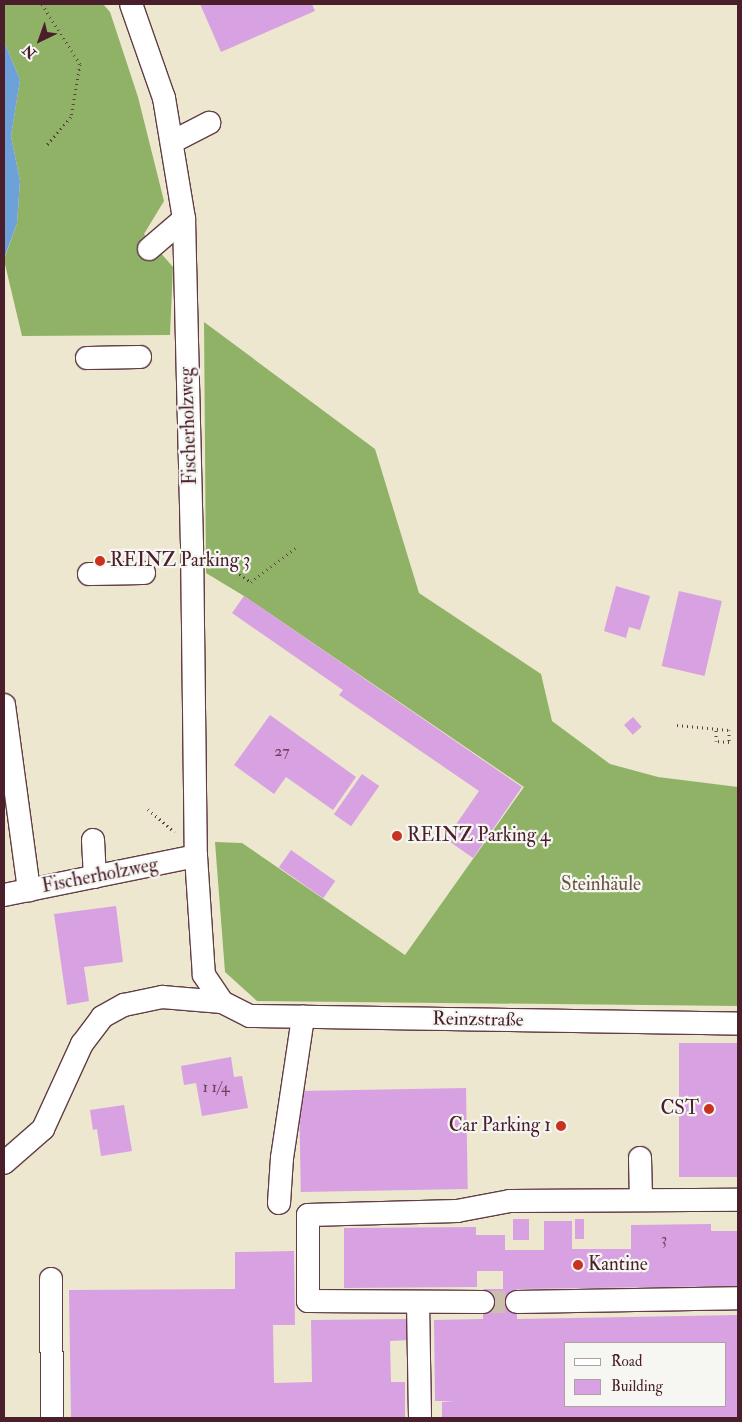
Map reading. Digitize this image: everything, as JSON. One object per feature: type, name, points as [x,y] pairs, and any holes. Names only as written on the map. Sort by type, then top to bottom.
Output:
[{"type":"street","name":"Fischerholzweg","points":[[131,4],[164,98],[184,219],[192,544],[196,856],[204,975],[222,1002]]},
{"type":"street","points":[[172,142],[210,123]]},
{"type":"street","points":[[149,249],[184,219]]},
{"type":"street","points":[[86,358],[140,357]]},
{"type":"street","points":[[89,574],[144,573]]},
{"type":"street","points":[[4,705],[8,774],[29,890]]},
{"type":"street","points":[[93,840],[95,877]]},
{"type":"street","name":"Fischerholzweg","points":[[4,895],[196,856]]},
{"type":"street","points":[[4,1163],[43,1129],[82,1044],[102,1017],[124,1005],[162,997],[222,1002]]},
{"type":"street","name":"Reinzstraße","points":[[222,1002],[250,1016],[738,1024]]},
{"type":"street","points":[[279,1203],[282,1158],[304,1017]]},
{"type":"street","points":[[640,1158],[641,1200]]},
{"type":"street","points":[[483,1302],[308,1301],[308,1215],[457,1211],[510,1201],[738,1200]]},
{"type":"street","points":[[51,1279],[52,1418]]},
{"type":"street","points":[[517,1302],[738,1298]]},
{"type":"street","points":[[418,1302],[420,1418]]},
{"type":"path","points":[[42,4],[80,64],[72,118],[48,145]]},
{"type":"path","points":[[192,544],[251,582],[296,548]]},
{"type":"path","points":[[676,726],[729,730],[728,742],[716,741],[716,730]]},
{"type":"green space","points":[[4,4],[103,4],[110,12],[138,97],[164,201],[144,234],[173,267],[170,335],[22,336],[4,260],[17,223],[20,181],[11,136],[20,80],[4,41]]},
{"type":"green space","name":"Steinhäule","points":[[204,322],[375,449],[419,593],[541,674],[552,721],[610,764],[658,777],[738,787],[738,1006],[257,1001],[225,972],[215,842],[242,843],[405,955],[524,787],[244,596],[206,573]]},
{"type":"water","points":[[4,41],[20,80],[11,136],[20,181],[17,223],[4,259]]},
{"type":"building","points":[[200,4],[312,4],[315,11],[221,52]]},
{"type":"building","points":[[616,586],[650,596],[640,630],[629,627],[626,638],[604,631]]},
{"type":"building","points":[[679,591],[722,601],[705,676],[662,666]]},
{"type":"building","points":[[244,596],[522,787],[473,858],[446,839],[479,791],[339,695],[343,690],[232,613]]},
{"type":"building","points":[[270,715],[356,777],[333,810],[286,777],[274,794],[234,765]]},
{"type":"building","points":[[633,717],[642,727],[633,735],[624,725]]},
{"type":"building","points":[[362,774],[379,786],[351,826],[334,814]]},
{"type":"building","points":[[291,850],[335,881],[323,898],[279,867]]},
{"type":"building","points":[[116,906],[123,962],[84,967],[89,1001],[67,1005],[54,914]]},
{"type":"building","name":"CST","points":[[679,1043],[738,1043],[738,1177],[679,1177]]},
{"type":"building","points":[[231,1057],[234,1077],[242,1076],[248,1108],[202,1116],[196,1083],[184,1085],[181,1066]]},
{"type":"building","points":[[466,1088],[468,1189],[301,1192],[299,1091]]},
{"type":"building","points":[[124,1105],[132,1151],[101,1156],[97,1129],[93,1130],[90,1110]]},
{"type":"building","points":[[513,1219],[529,1219],[529,1240],[513,1240]]},
{"type":"building","points":[[575,1219],[584,1219],[584,1239],[575,1239]]},
{"type":"building","points":[[544,1221],[572,1221],[572,1249],[631,1249],[631,1225],[711,1224],[711,1231],[738,1231],[738,1286],[517,1289],[517,1319],[738,1315],[738,1418],[442,1418],[442,1402],[455,1401],[435,1401],[434,1320],[483,1319],[483,1289],[503,1289],[503,1271],[477,1271],[477,1287],[344,1288],[344,1228],[476,1227],[476,1235],[505,1235],[505,1250],[544,1250]]},
{"type":"building","points":[[294,1251],[295,1325],[273,1325],[274,1383],[312,1382],[311,1320],[409,1319],[410,1340],[390,1341],[391,1382],[405,1382],[405,1418],[71,1418],[69,1290],[235,1289],[235,1252]]},
{"type":"tunnel","points":[[483,1302],[517,1302]]},
{"type":"place","name":"REINZ Parking 3","points":[[100,561]]},
{"type":"place","name":"REINZ Parking 4","points":[[397,836]]},
{"type":"place","name":"CST","points":[[709,1109]]},
{"type":"place","name":"Car Parking 1","points":[[561,1126]]},
{"type":"place","name":"Kantine","points":[[578,1265]]}]
